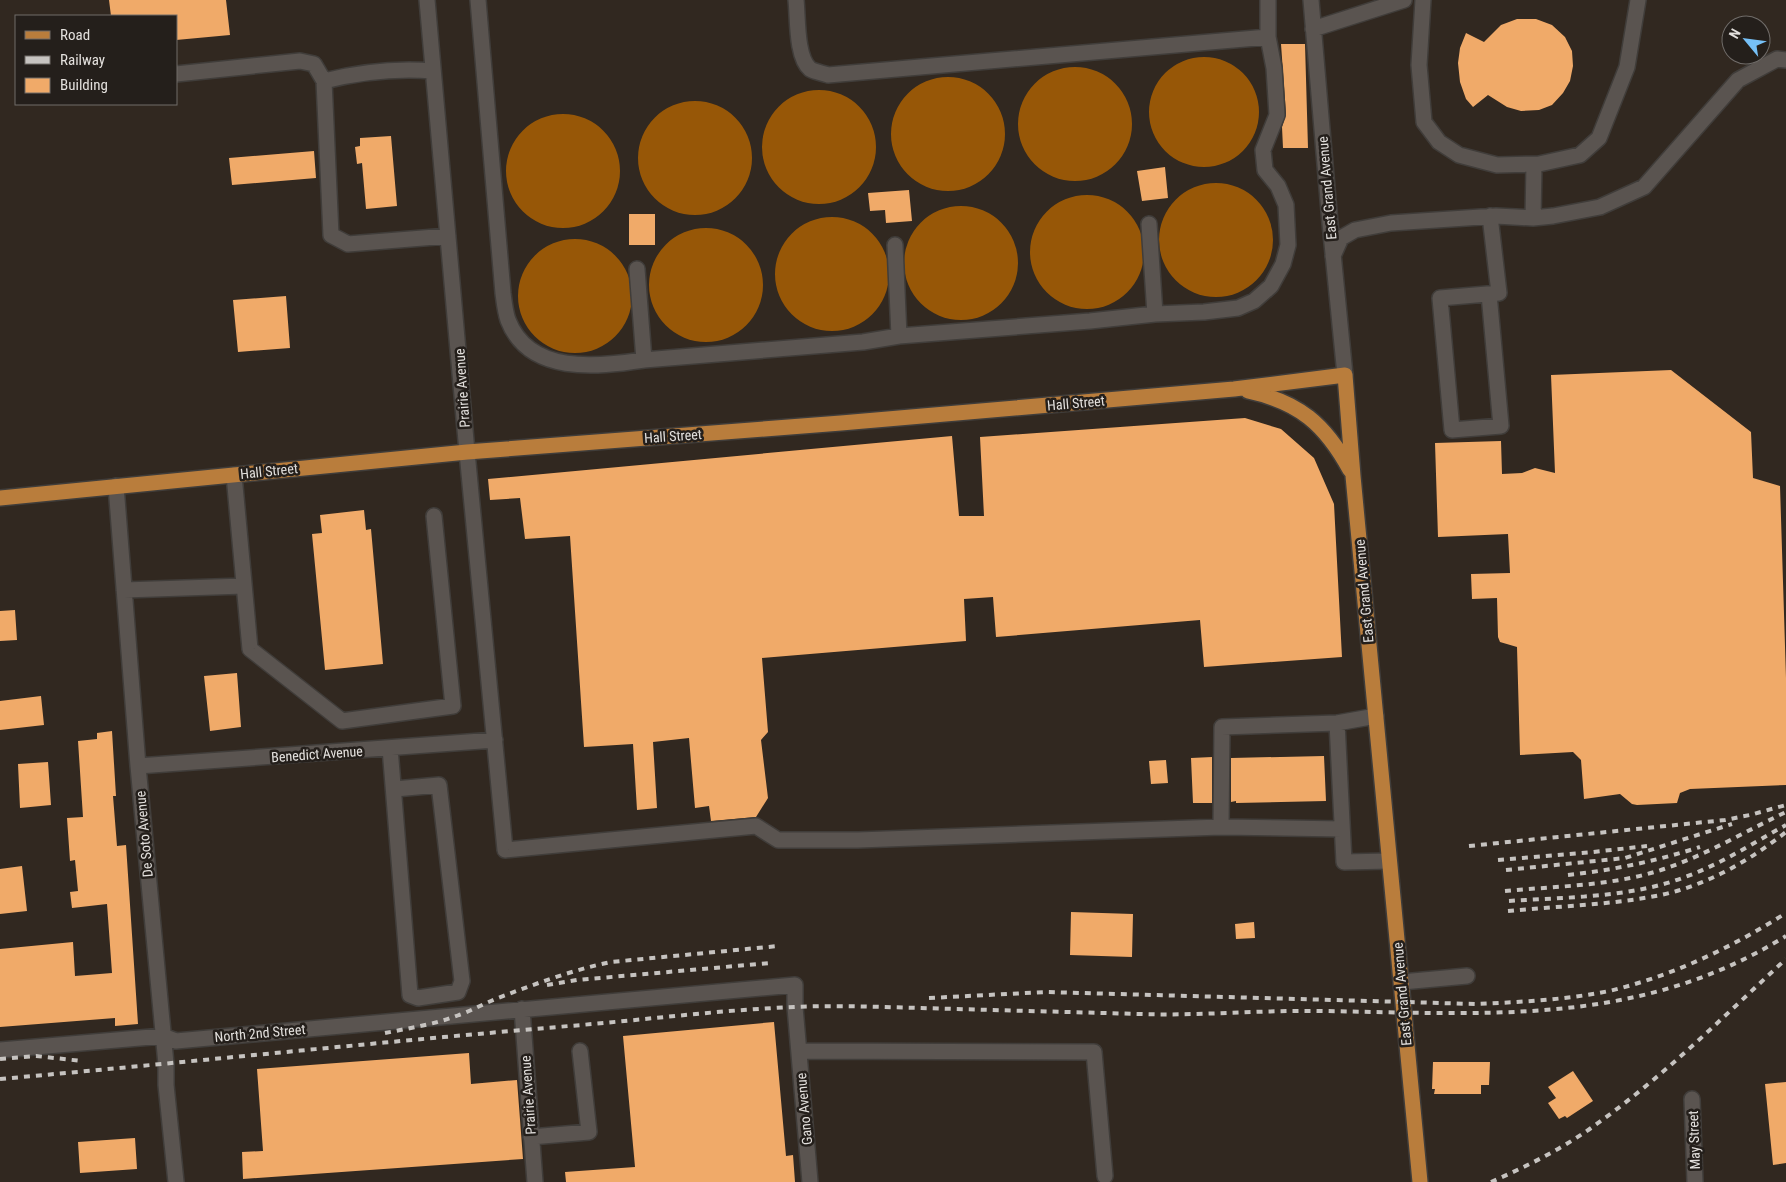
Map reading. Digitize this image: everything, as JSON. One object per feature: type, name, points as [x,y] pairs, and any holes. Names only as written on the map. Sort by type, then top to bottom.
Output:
[{"type":"main road","name":"Hall Street","points":[[0,498],[467,452],[841,424],[1234,388],[1346,375]]},
{"type":"main road","name":"East Grand Avenue","points":[[1346,375],[1353,476],[1420,1182]]},
{"type":"main road","points":[[1234,388],[1284,401],[1301,412],[1329,438],[1353,476]]},
{"type":"street","name":"Prairie Avenue","points":[[427,0],[505,850],[756,826],[778,840],[867,840],[1221,827]]},
{"type":"street","points":[[478,0],[503,293],[507,318],[516,336],[530,349],[550,360],[572,365],[618,364],[644,360],[862,342],[899,336],[1155,314],[1204,312],[1238,308],[1254,301],[1271,286],[1283,264],[1288,245],[1286,205],[1278,186],[1265,170],[1263,150],[1277,114],[1274,68],[1268,37],[1268,0]]},
{"type":"street","points":[[796,0],[800,44],[804,61],[812,70],[828,75],[1268,37]]},
{"type":"street","name":"East Grand Avenue","points":[[1311,0],[1333,256],[1346,375]]},
{"type":"street","points":[[1314,29],[1404,0]]},
{"type":"street","points":[[1423,0],[1419,65],[1424,122],[1439,142],[1459,155],[1497,165],[1534,165],[1580,155],[1599,138],[1627,67],[1638,0]]},
{"type":"street","points":[[1333,256],[1341,238],[1355,230],[1391,223],[1490,216],[1533,218],[1553,216],[1600,206],[1644,187],[1738,80],[1777,59],[1786,60]]},
{"type":"street","points":[[178,74],[300,61],[314,64],[324,81],[331,235],[348,244],[448,236]]},
{"type":"street","points":[[324,81],[347,76],[407,69],[434,70]]},
{"type":"street","points":[[1533,218],[1534,165]]},
{"type":"street","points":[[1489,294],[1501,426],[1452,430],[1440,298],[1499,293],[1490,216]]},
{"type":"street","points":[[1149,224],[1155,314]]},
{"type":"street","points":[[895,245],[899,336]]},
{"type":"street","points":[[638,269],[644,360]]},
{"type":"street","points":[[234,475],[250,649],[342,721],[453,706],[434,516]]},
{"type":"street","name":"De Soto Avenue","points":[[116,486],[138,766],[176,1182]]},
{"type":"street","points":[[124,590],[244,586]]},
{"type":"street","points":[[1342,829],[1221,827],[1222,727],[1337,723],[1376,716]]},
{"type":"street","points":[[1337,723],[1344,862],[1389,860]]},
{"type":"street","name":"Benedict Avenue","points":[[138,766],[495,740]]},
{"type":"street","points":[[390,748],[395,790],[410,995],[418,998],[458,992],[462,982],[439,784],[395,790]]},
{"type":"street","points":[[1402,982],[1467,976]]},
{"type":"street","name":"North 2nd Street","points":[[0,1050],[163,1036],[176,1041],[795,985],[797,1036]]},
{"type":"street","name":"Prairie Avenue","points":[[522,1009],[535,1182]]},
{"type":"street","name":"Gano Avenue","points":[[797,1036],[810,1182]]},
{"type":"street","points":[[531,1138],[589,1132],[580,1051]]},
{"type":"street","points":[[799,1052],[1094,1052],[1106,1176]]},
{"type":"street","name":"May Street","points":[[1692,1099],[1695,1182]]},
{"type":"shaded area","points":[[0,0],[1786,0],[1786,1182],[0,1182]]},
{"type":"shaded area","points":[[1204,57],[1225,61],[1243,73],[1255,91],[1259,112],[1255,133],[1243,151],[1225,163],[1204,167],[1183,163],[1165,151],[1153,133],[1149,112],[1153,91],[1165,73],[1183,61]]},
{"type":"shaded area","points":[[1075,67],[1097,72],[1115,84],[1127,102],[1132,124],[1127,146],[1115,164],[1097,176],[1075,181],[1053,176],[1035,164],[1023,146],[1018,124],[1023,102],[1035,84],[1053,72]]},
{"type":"shaded area","points":[[948,77],[970,82],[988,94],[1000,112],[1005,134],[1000,156],[988,174],[970,186],[948,191],[926,186],[908,174],[896,156],[891,134],[896,112],[908,94],[926,82]]},
{"type":"shaded area","points":[[819,90],[841,95],[859,107],[871,125],[876,147],[871,169],[859,187],[841,199],[819,204],[797,199],[779,187],[767,169],[762,147],[767,125],[779,107],[797,95]]},
{"type":"shaded area","points":[[695,101],[717,106],[735,118],[747,136],[752,158],[747,180],[735,198],[717,210],[695,215],[673,210],[655,198],[643,180],[638,158],[643,136],[655,118],[673,106]]},
{"type":"shaded area","points":[[563,114],[585,119],[603,131],[615,149],[620,171],[615,193],[603,211],[585,223],[563,228],[541,223],[523,211],[511,193],[506,171],[511,149],[523,131],[541,119]]},
{"type":"shaded area","points":[[1216,183],[1238,188],[1256,200],[1268,218],[1273,240],[1268,262],[1256,280],[1238,292],[1216,297],[1194,292],[1176,280],[1164,262],[1159,240],[1164,218],[1176,200],[1194,188]]},
{"type":"shaded area","points":[[1087,195],[1109,200],[1127,212],[1139,230],[1144,252],[1139,274],[1127,292],[1109,304],[1087,309],[1065,304],[1047,292],[1035,274],[1030,252],[1035,230],[1047,212],[1065,200]]},
{"type":"shaded area","points":[[961,206],[983,211],[1001,223],[1013,241],[1018,263],[1013,285],[1001,303],[983,315],[961,320],[939,315],[921,303],[909,285],[904,263],[909,241],[921,223],[939,211]]},
{"type":"shaded area","points":[[832,217],[854,222],[872,234],[884,252],[889,274],[884,296],[872,314],[854,326],[832,331],[810,326],[792,314],[780,296],[775,274],[780,252],[792,234],[810,222]]},
{"type":"shaded area","points":[[706,228],[728,233],[746,245],[758,263],[763,285],[758,307],[746,325],[728,337],[706,342],[684,337],[666,325],[654,307],[649,285],[654,263],[666,245],[684,233]]},
{"type":"shaded area","points":[[575,239],[597,244],[615,256],[627,274],[632,296],[627,318],[615,336],[597,348],[575,353],[553,348],[535,336],[523,318],[518,296],[523,274],[535,256],[553,244]]},
{"type":"building","points":[[109,0],[226,0],[230,35],[178,40],[178,15],[111,15]]},
{"type":"building","points":[[1517,19],[1536,19],[1552,25],[1565,37],[1572,51],[1573,66],[1570,81],[1563,93],[1552,105],[1539,110],[1521,111],[1507,107],[1488,95],[1473,107],[1466,99],[1460,82],[1458,63],[1460,48],[1466,33],[1484,42],[1501,25]]},
{"type":"building","points":[[1281,44],[1305,44],[1308,148],[1283,148],[1282,127],[1286,114]]},
{"type":"building","points":[[391,136],[397,206],[366,209],[362,163],[357,164],[355,147],[360,146],[360,138]]},
{"type":"building","points":[[314,151],[316,178],[232,185],[229,158]]},
{"type":"building","points":[[1165,167],[1168,198],[1142,201],[1137,171]]},
{"type":"building","points":[[909,190],[912,221],[886,223],[885,210],[870,211],[868,193]]},
{"type":"building","points":[[629,214],[655,214],[655,245],[629,245]]},
{"type":"building","points":[[286,296],[290,348],[238,352],[233,300]]},
{"type":"building","points":[[1671,370],[1751,432],[1753,478],[1780,486],[1786,678],[1786,785],[1690,789],[1680,793],[1677,803],[1637,805],[1632,804],[1620,794],[1584,799],[1581,760],[1573,752],[1520,755],[1517,647],[1500,642],[1498,637],[1497,598],[1472,599],[1471,574],[1510,573],[1508,534],[1438,537],[1435,443],[1501,441],[1502,474],[1522,473],[1535,468],[1555,473],[1551,375]]},
{"type":"building","points":[[1245,418],[1281,429],[1314,458],[1334,504],[1342,657],[1204,667],[1200,620],[996,637],[993,597],[964,599],[966,641],[762,658],[768,732],[761,740],[768,798],[756,817],[711,821],[709,806],[695,808],[689,738],[653,742],[657,808],[637,810],[633,744],[584,747],[570,536],[525,539],[520,498],[490,500],[488,479],[952,436],[959,516],[984,516],[980,437]]},
{"type":"building","points":[[364,510],[366,530],[371,529],[383,664],[325,670],[312,534],[322,533],[320,515]]},
{"type":"building","points":[[15,610],[17,640],[0,641],[0,611]]},
{"type":"building","points":[[237,673],[241,727],[210,731],[204,676]]},
{"type":"building","points":[[41,696],[44,725],[0,730],[0,701]]},
{"type":"building","points":[[112,731],[116,796],[113,796],[117,846],[126,845],[138,1024],[115,1026],[115,1018],[0,1027],[0,949],[73,942],[75,976],[112,973],[107,904],[72,908],[70,892],[78,891],[75,860],[70,861],[67,818],[83,817],[78,741],[97,739],[97,733]]},
{"type":"building","points":[[1324,756],[1326,801],[1231,802],[1231,758]]},
{"type":"building","points":[[1212,757],[1212,803],[1193,803],[1191,758]]},
{"type":"building","points":[[1166,760],[1168,783],[1151,784],[1149,761]]},
{"type":"building","points":[[48,762],[51,805],[20,808],[18,764]]},
{"type":"building","points":[[22,866],[27,911],[0,914],[0,869]]},
{"type":"building","points":[[1071,912],[1133,914],[1132,957],[1070,955]]},
{"type":"building","points":[[1254,922],[1255,938],[1236,939],[1235,924]]},
{"type":"building","points":[[774,1022],[786,1156],[793,1155],[795,1182],[566,1182],[565,1172],[635,1167],[623,1036]]},
{"type":"building","points":[[469,1053],[471,1084],[517,1080],[523,1159],[243,1179],[242,1152],[263,1151],[257,1069]]},
{"type":"building","points":[[1433,1062],[1490,1062],[1489,1085],[1481,1085],[1481,1094],[1434,1094],[1435,1089],[1432,1089]]},
{"type":"building","points":[[1573,1071],[1593,1101],[1567,1118],[1565,1116],[1559,1119],[1548,1103],[1556,1098],[1548,1087]]},
{"type":"building","points":[[1786,1082],[1786,1163],[1773,1165],[1765,1084]]},
{"type":"building","points":[[135,1138],[137,1169],[80,1173],[78,1142]]},
{"type":"railway","points":[[1469,846],[1725,820],[1786,805]]},
{"type":"railway","points":[[1505,891],[1606,882],[1645,875],[1695,857],[1786,812]]},
{"type":"railway","points":[[1506,870],[1625,858],[1732,824]]},
{"type":"railway","points":[[1509,901],[1620,893],[1664,884],[1711,866],[1786,825]]},
{"type":"railway","points":[[1508,911],[1623,901],[1678,891],[1727,871],[1757,853],[1786,832]]},
{"type":"railway","points":[[1498,860],[1647,846]]},
{"type":"railway","points":[[1568,875],[1635,864],[1700,847]]},
{"type":"railway","points":[[929,998],[1046,992],[1476,1004],[1559,999],[1609,991],[1678,969],[1744,938],[1786,913]]},
{"type":"railway","points":[[0,1079],[766,1008],[858,1006],[1162,1014],[1297,1011],[1442,1013],[1559,1009],[1617,1001],[1674,987],[1730,966],[1786,936]]},
{"type":"railway","points":[[385,1033],[423,1026],[450,1018],[540,983],[582,969],[611,962],[778,946]]},
{"type":"railway","points":[[1491,1182],[1555,1151],[1617,1109],[1691,1047],[1786,959]]},
{"type":"railway","points":[[547,985],[577,980],[770,963]]},
{"type":"railway","points":[[0,1059],[36,1056],[82,1061]]}]
